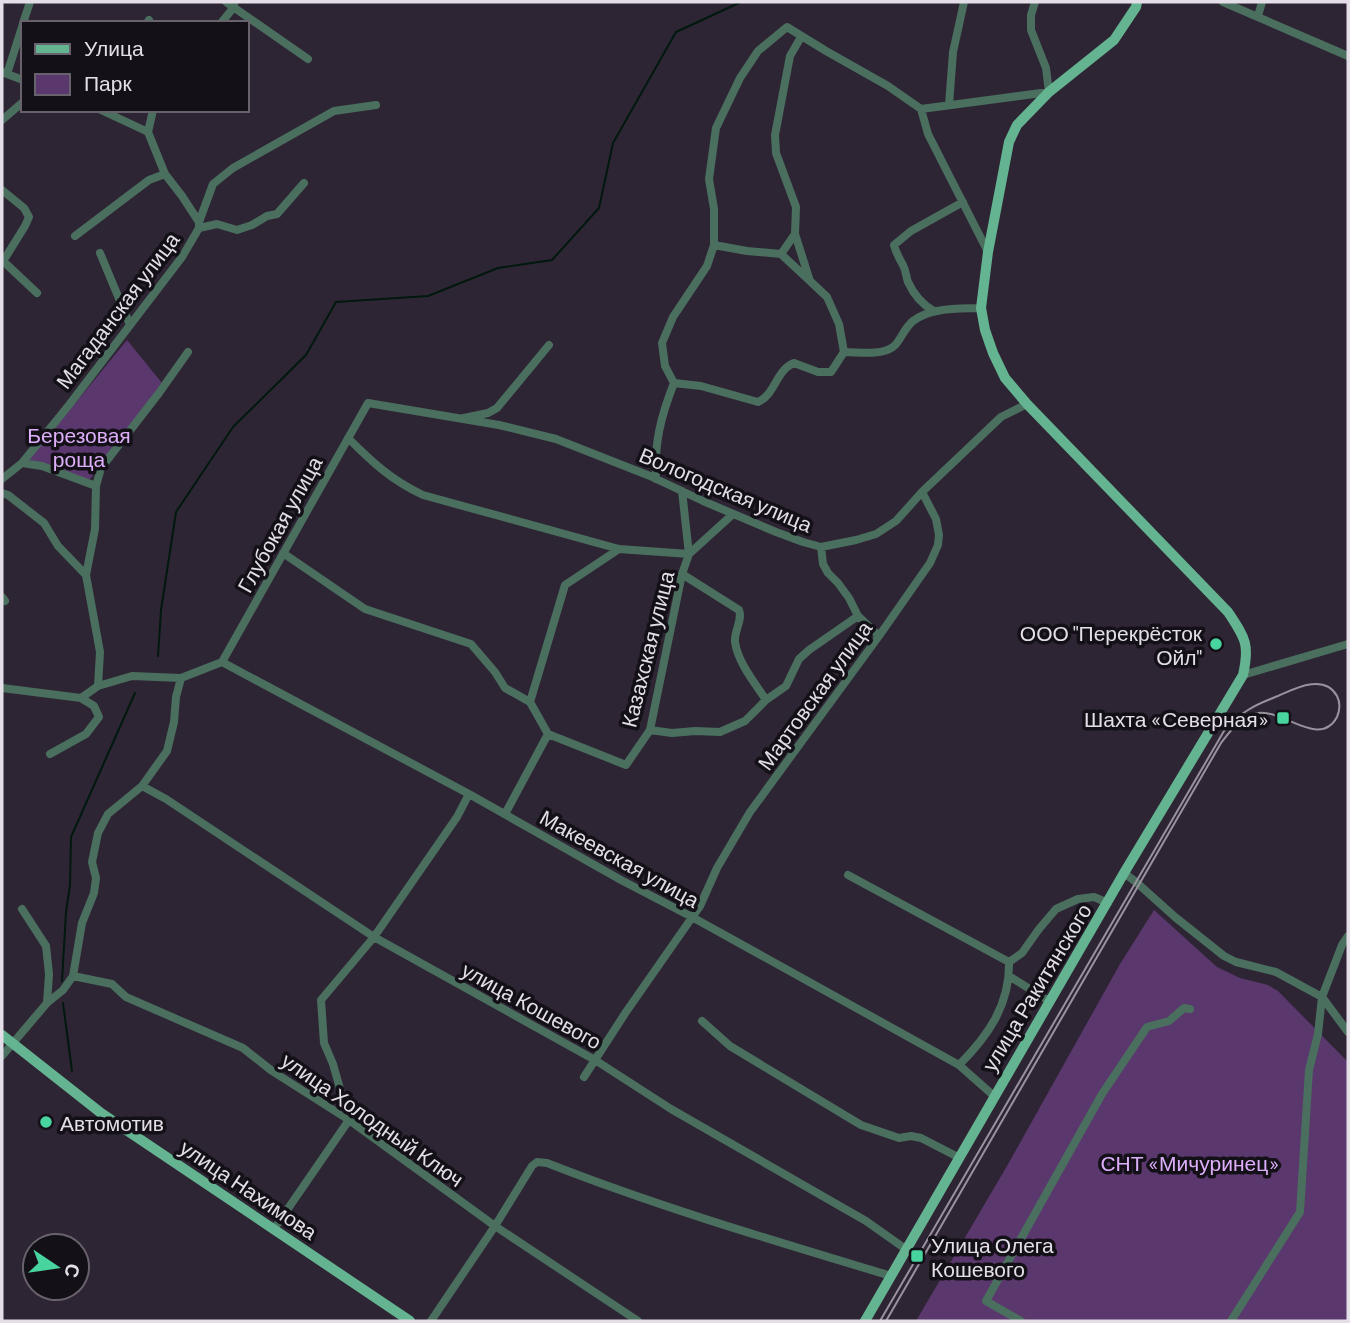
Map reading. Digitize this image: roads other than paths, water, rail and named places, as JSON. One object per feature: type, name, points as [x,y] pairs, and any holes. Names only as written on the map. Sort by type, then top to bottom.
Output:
[{"type":"main road","points":[[1137,2],[1114,40],[1049,92],[1017,125],[1009,142],[981,308],[985,330],[1005,378],[1228,612],[1246,642],[1243,675]]},
{"type":"main road","name":"улица Ракитянского","points":[[865,1321],[1049,1001],[1243,675]]},
{"type":"main road","name":"улица Нахимова","points":[[2,1035],[101,1113],[411,1321]]},
{"type":"street","points":[[24,21],[30,2]]},
{"type":"street","points":[[949,105],[953,52],[964,2]]},
{"type":"street","points":[[921,109],[1049,92],[1046,68],[1031,30],[1031,15],[1035,2]]},
{"type":"street","points":[[1223,2],[1348,56]]},
{"type":"street","points":[[1258,16],[1262,2]]},
{"type":"street","points":[[222,21],[231,4],[308,60]]},
{"type":"street","points":[[656,479],[658,431],[674,383],[664,366],[662,343],[673,317],[707,266],[714,244],[714,209],[709,179],[716,128],[740,78],[758,51],[787,27],[888,86],[921,109],[928,134],[989,252]]},
{"type":"street","points":[[21,29],[4,73],[21,79]]},
{"type":"street","points":[[801,37],[790,56],[775,135],[776,153],[796,207],[795,234],[810,281]]},
{"type":"street","points":[[2,120],[21,104]]},
{"type":"street","points":[[303,183],[277,214],[267,216],[253,225],[237,230],[217,224],[199,225],[213,184],[233,168],[334,111],[376,105]]},
{"type":"street","points":[[112,112],[148,132],[153,112]]},
{"type":"street","name":"Магаданская улица","points":[[2,479],[22,463],[130,326],[182,257],[199,225],[165,174],[148,132]]},
{"type":"street","points":[[75,236],[149,180],[165,174]]},
{"type":"street","points":[[2,190],[24,208],[29,216],[2,262],[37,293]]},
{"type":"street","points":[[934,311],[923,305],[907,281],[894,245],[911,231],[963,202]]},
{"type":"street","points":[[781,254],[795,234]]},
{"type":"street","points":[[674,383],[701,386],[758,402],[768,394],[786,366],[794,363],[818,372],[831,372],[844,352],[839,324],[827,297],[781,254],[714,244]]},
{"type":"street","points":[[100,253],[130,326]]},
{"type":"street","points":[[844,352],[878,352],[894,346],[913,320],[934,311],[981,308]]},
{"type":"street","points":[[457,419],[497,408],[549,345]]},
{"type":"street","points":[[98,686],[100,652],[86,575],[95,529],[96,486],[101,468],[188,352]]},
{"type":"street","name":"Вологодская улица","points":[[368,403],[499,425],[556,439],[595,453],[733,514],[821,547],[876,534],[896,521],[922,492],[1001,417],[1027,404]]},
{"type":"street","name":"Глубокая улица","points":[[222,662],[368,403]]},
{"type":"street","points":[[497,408],[499,425]]},
{"type":"street","points":[[348,438],[379,469],[407,488],[423,495],[618,549],[689,554],[682,491]]},
{"type":"street","points":[[22,463],[42,466],[96,486]]},
{"type":"street","name":"Мартовская улица","points":[[584,1077],[700,906],[717,868],[750,812],[930,563],[939,535],[936,519],[922,492]]},
{"type":"street","points":[[2,493],[44,523],[58,546],[86,575]]},
{"type":"street","name":"Казахская улица","points":[[548,734],[626,765],[650,730],[682,574],[689,554],[733,514]]},
{"type":"street","points":[[821,547],[823,564],[849,598],[858,617],[879,636]]},
{"type":"street","points":[[530,702],[565,585],[618,549]]},
{"type":"street","points":[[283,552],[365,609],[471,643],[505,688],[530,702],[548,734],[505,814]]},
{"type":"street","points":[[682,574],[739,610],[741,615],[736,627],[735,642],[744,667],[766,700]]},
{"type":"street","points":[[650,730],[672,733],[720,732],[746,720],[766,700],[786,687],[799,659],[858,617]]},
{"type":"street","points":[[1243,675],[1348,644]]},
{"type":"street","points":[[81,698],[98,686],[132,676],[181,678],[222,662]]},
{"type":"street","name":"Макеевская улица","points":[[222,662],[469,794],[959,1065],[994,1096]]},
{"type":"street","points":[[2,1056],[73,976],[82,923],[94,892],[96,878],[92,862],[98,833],[107,814],[142,786],[167,751],[181,678]]},
{"type":"street","points":[[2,688],[81,698],[94,706],[99,717],[86,734],[50,754]]},
{"type":"street","name":"улица Кошевого","points":[[142,786],[166,799],[374,937],[595,1060],[671,1109],[866,1221],[907,1250]]},
{"type":"street","points":[[274,1229],[349,1121],[333,1064],[324,1043],[321,1000],[374,937],[457,817],[469,794]]},
{"type":"street","points":[[1124,873],[1224,956],[1236,962],[1276,972],[1322,997],[1348,1032]]},
{"type":"street","points":[[848,875],[1009,962]]},
{"type":"street","points":[[1009,962],[1022,953],[1056,909],[1078,899],[1094,897],[1108,902]]},
{"type":"street","points":[[22,909],[46,946],[49,974],[47,1003]]},
{"type":"street","points":[[1231,1321],[1300,1212],[1309,1070],[1318,1034],[1322,997],[1348,936]]},
{"type":"street","points":[[959,1065],[986,1035],[1002,1007],[1009,985],[1009,962]]},
{"type":"street","name":"улица Холодный Ключ","points":[[73,976],[112,985],[126,997],[243,1048],[495,1226],[638,1321]]},
{"type":"street","points":[[1009,976],[1049,1001]]},
{"type":"street","points":[[1021,1321],[986,1301],[1102,1094],[1147,1027],[1169,1021],[1184,1009],[1190,1009]]},
{"type":"street","points":[[702,1021],[730,1046],[861,1125],[899,1138],[921,1138],[958,1157]]},
{"type":"street","points":[[431,1321],[537,1162],[547,1163],[778,1243],[891,1276]]},
{"type":"waterway","points":[[158,656],[161,610],[176,512],[233,427],[306,355],[336,302],[428,296],[498,268],[552,260],[599,208],[613,143],[676,32],[741,2]]},
{"type":"waterway","points":[[62,981],[71,837],[135,693]]},
{"type":"waterway","points":[[63,1003],[72,1071]]},
{"type":"tram line","points":[[880,1321],[1224,731],[1251,708],[1292,690],[1317,684],[1331,689],[1339,701],[1339,712],[1330,726],[1311,729],[1279,716],[1258,713],[1242,720],[1221,743],[886,1321]]},
{"type":"place","name":"ООО \"Перекрёсток Ойл\"","points":[[1216,644]]},
{"type":"place","name":"Шахта «Северная»","points":[[1283,718]]},
{"type":"place","name":"Автомотив","points":[[46,1122]]},
{"type":"place","name":"Улица Олега Кошевого","points":[[917,1256]]},
{"type":"park label","name":"Березовая роща","points":[[79,446]]},
{"type":"park label","name":"СНТ «Мичуринец»","points":[[1190,1162]]}]
